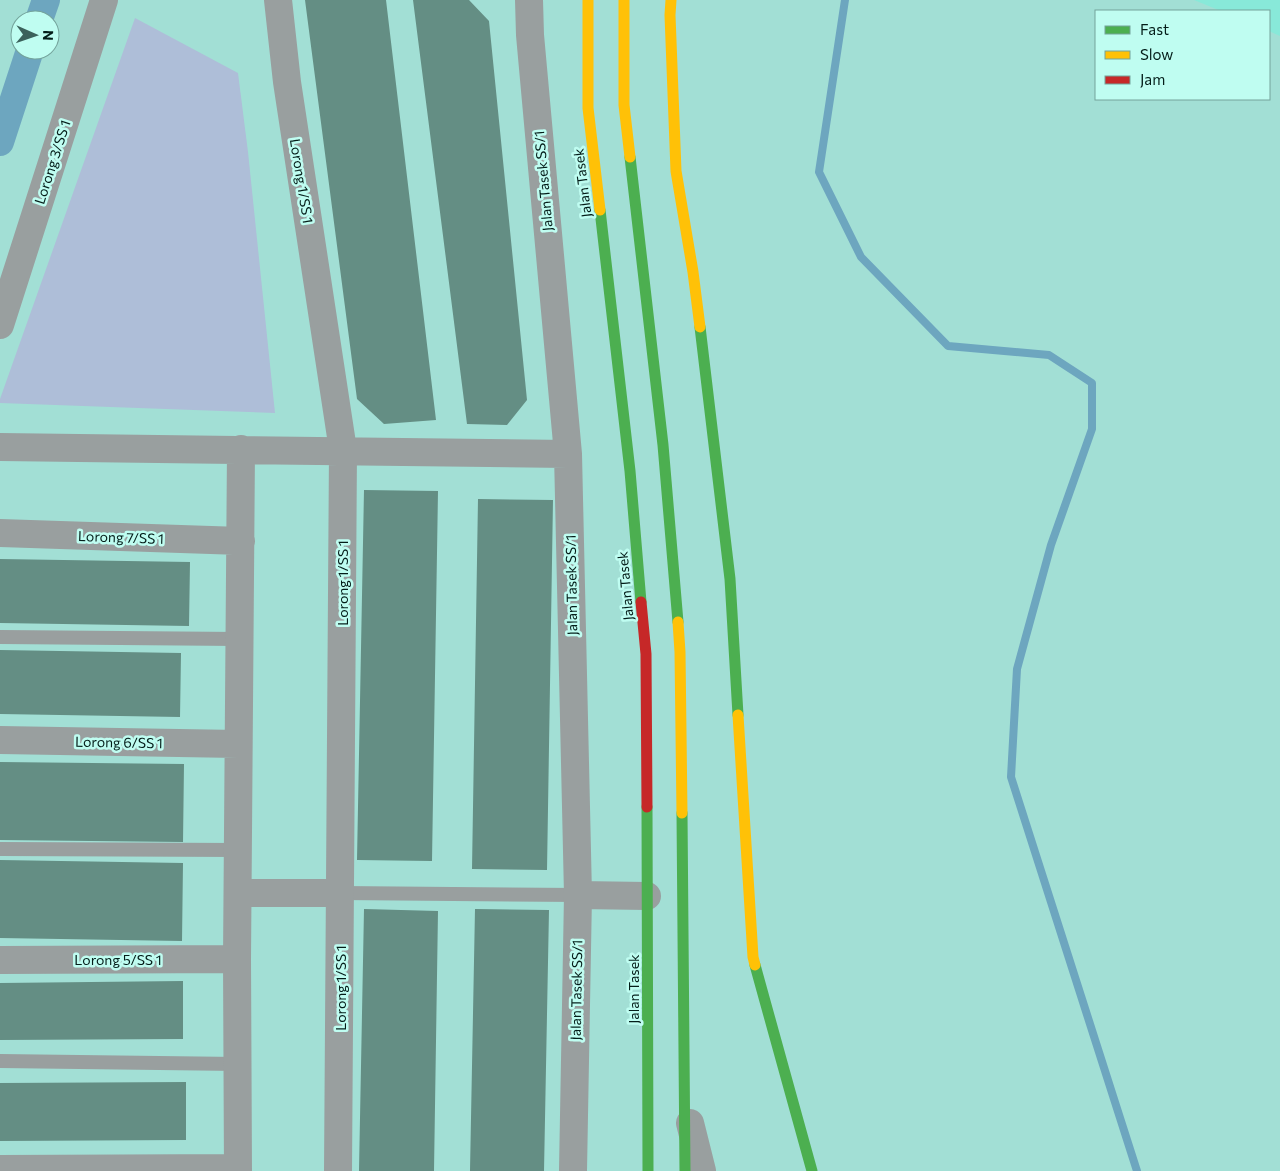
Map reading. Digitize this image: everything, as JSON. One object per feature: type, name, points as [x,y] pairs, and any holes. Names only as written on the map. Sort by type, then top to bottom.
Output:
[{"type":"main road","name":"Jalan Tasek","points":[[588,0],[588,108],[630,471],[646,654],[648,1171]]},
{"type":"main road","points":[[624,0],[624,105],[663,444],[680,652],[685,1171]]},
{"type":"main road","points":[[672,0],[670,15],[676,171],[693,272],[730,579],[753,957],[812,1171]]},
{"type":"street","name":"Lorong 3/SS 1","points":[[0,325],[104,0]]},
{"type":"street","name":"Lorong 1/SS 1","points":[[278,0],[289,92],[343,450],[338,1171]]},
{"type":"street","name":"Jalan Tasek SS/1","points":[[529,0],[530,35],[568,454],[578,895],[573,1171]]},
{"type":"street","points":[[0,447],[568,454]]},
{"type":"street","points":[[1,1170],[238,1170],[237,959],[241,450]]},
{"type":"street","name":"Lorong 7/SS 1","points":[[0,533],[241,541]]},
{"type":"street","name":"Lorong 6/SS 1","points":[[0,740],[238,744]]},
{"type":"street","points":[[238,893],[340,893]]},
{"type":"street","points":[[578,895],[647,896]]},
{"type":"street","name":"Lorong 5/SS 1","points":[[0,960],[237,959]]},
{"type":"street","points":[[685,1102],[702,1171]]},
{"type":"lane","points":[[0,638],[239,639]]},
{"type":"lane","points":[[0,849],[238,850]]},
{"type":"lane","points":[[340,893],[578,895]]},
{"type":"lane","points":[[0,1061],[238,1064]]},
{"type":"shaded area","points":[[1194,0],[1280,0],[1280,36],[1270,31],[1270,10],[1219,10]]},
{"type":"shaded area","points":[[135,18],[238,73],[275,413],[0,403]]},
{"type":"building","points":[[305,0],[386,0],[436,420],[384,424],[357,399]]},
{"type":"building","points":[[413,0],[469,0],[489,21],[527,400],[507,425],[467,424]]},
{"type":"building","points":[[364,490],[438,491],[432,861],[357,860]]},
{"type":"building","points":[[478,499],[553,500],[547,870],[472,869]]},
{"type":"building","points":[[0,559],[190,562],[189,626],[0,623]]},
{"type":"building","points":[[0,650],[181,653],[180,717],[0,714]]},
{"type":"building","points":[[0,762],[184,764],[183,842],[0,840]]},
{"type":"building","points":[[0,860],[183,863],[182,941],[0,938]]},
{"type":"building","points":[[364,909],[438,911],[434,1171],[359,1171]]},
{"type":"building","points":[[475,909],[549,910],[544,1171],[470,1171]]},
{"type":"building","points":[[183,981],[183,1039],[0,1040],[0,983]]},
{"type":"building","points":[[186,1082],[186,1140],[0,1141],[0,1083]]},
{"type":"waterway","points":[[42,10],[46,0]]},
{"type":"waterway","points":[[845,0],[819,172],[861,257],[948,346],[1049,355],[1092,383],[1092,429],[1051,545],[1017,669],[1011,777],[1137,1171]]},
{"type":"waterway","points":[[0,142],[27,60]]},
{"type":"traffic: fast","points":[[630,157],[663,445],[678,622]]},
{"type":"traffic: fast","points":[[600,210],[630,471],[641,602]]},
{"type":"traffic: fast","points":[[700,327],[730,579],[738,715]]},
{"type":"traffic: fast","points":[[647,807],[648,1171]]},
{"type":"traffic: fast","points":[[682,813],[685,1171]]},
{"type":"traffic: fast","points":[[755,965],[812,1171]]},
{"type":"traffic: slow","points":[[588,0],[588,108],[600,210]]},
{"type":"traffic: slow","points":[[624,0],[624,105],[630,157]]},
{"type":"traffic: slow","points":[[671,0],[676,171],[700,327]]},
{"type":"traffic: slow","points":[[678,622],[682,813]]},
{"type":"traffic: slow","points":[[738,715],[755,965]]},
{"type":"traffic: jam","points":[[641,602],[646,654],[647,807]]}]
